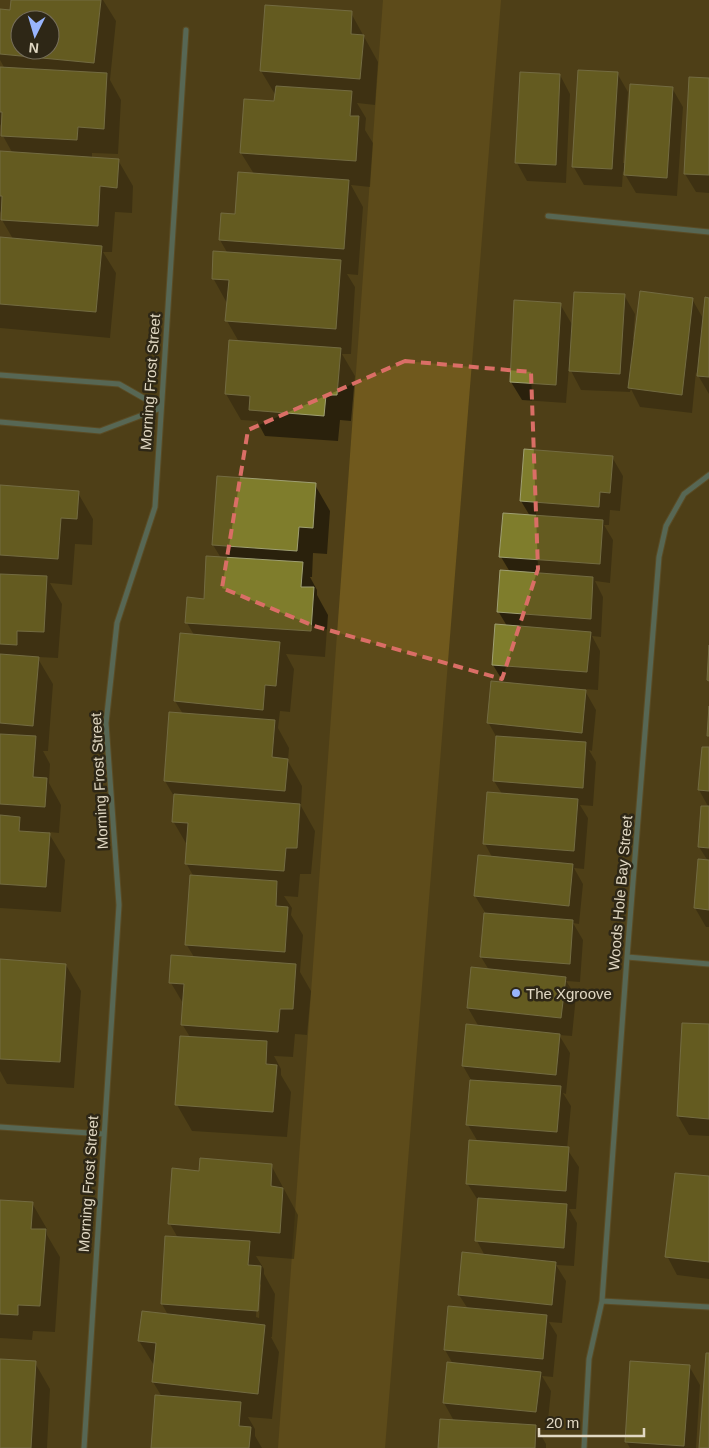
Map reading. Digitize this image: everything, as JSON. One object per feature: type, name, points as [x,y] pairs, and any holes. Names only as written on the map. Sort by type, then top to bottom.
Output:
[{"type":"street","name":"Morning Frost Street","points":[[84,1448],[119,906],[106,723],[117,624],[155,507],[186,30]]},
{"type":"street","points":[[548,216],[709,232]]},
{"type":"street","points":[[0,375],[119,384],[161,408]]},
{"type":"street","points":[[0,422],[100,431],[161,408]]},
{"type":"street","name":"Woods Hole Bay Street","points":[[584,1448],[589,1360],[602,1301],[659,557],[666,526],[684,494],[709,475]]},
{"type":"street","points":[[627,958],[709,964]]},
{"type":"street","points":[[0,1127],[104,1134]]},
{"type":"street","points":[[602,1301],[709,1307]]},
{"type":"highlighted area","points":[[405,361],[531,372],[538,569],[502,679],[314,626],[222,588],[248,430]]},
{"type":"shaded area","points":[[383,0],[501,0],[385,1448],[278,1448]]},
{"type":"building","points":[[11,0],[101,0],[94,63],[60,60],[60,10],[10,10]]},
{"type":"building","points":[[265,5],[352,11],[351,34],[364,35],[360,79],[260,71]]},
{"type":"building","points":[[0,9],[10,10],[10,55],[0,54]]},
{"type":"building","points":[[0,67],[107,73],[104,129],[78,127],[77,140],[1,136]]},
{"type":"building","points":[[578,70],[618,72],[612,169],[572,167]]},
{"type":"building","points":[[520,72],[560,74],[556,165],[515,163]]},
{"type":"building","points":[[689,77],[709,78],[709,175],[684,174]]},
{"type":"building","points":[[630,84],[673,87],[667,178],[624,175]]},
{"type":"building","points":[[276,86],[352,91],[350,116],[359,116],[356,161],[240,153],[244,99],[274,101]]},
{"type":"building","points":[[0,151],[119,159],[117,188],[100,186],[98,226],[1,220]]},
{"type":"building","points":[[238,172],[349,180],[344,249],[219,240],[221,213],[235,214]]},
{"type":"building","points":[[0,237],[102,246],[96,312],[0,304]]},
{"type":"building","points":[[213,251],[341,260],[336,329],[225,321],[229,280],[212,279]]},
{"type":"building","points":[[640,291],[693,298],[682,395],[628,388]]},
{"type":"building","points":[[574,292],[625,294],[620,374],[569,371]]},
{"type":"building","points":[[705,297],[709,298],[709,377],[697,376]]},
{"type":"building","points":[[514,300],[561,303],[556,385],[510,382]]},
{"type":"building","points":[[229,340],[341,348],[337,395],[326,395],[324,416],[249,410],[250,396],[225,394]]},
{"type":"building","points":[[524,449],[613,456],[610,493],[600,492],[599,507],[520,501]]},
{"type":"building","points":[[217,476],[316,483],[313,528],[299,527],[297,551],[212,545]]},
{"type":"building","points":[[0,485],[79,491],[77,519],[61,518],[58,559],[0,555]]},
{"type":"building","points":[[503,513],[603,520],[600,564],[499,557]]},
{"type":"building","points":[[206,556],[303,562],[301,587],[314,587],[311,631],[185,623],[187,597],[204,599]]},
{"type":"building","points":[[500,570],[593,577],[591,619],[497,612]]},
{"type":"building","points":[[0,574],[47,576],[44,632],[17,631],[17,645],[0,644]]},
{"type":"building","points":[[495,624],[591,632],[587,672],[492,665]]},
{"type":"building","points":[[180,633],[280,642],[276,686],[265,685],[263,710],[174,701]]},
{"type":"building","points":[[709,645],[709,681],[707,680]]},
{"type":"building","points":[[0,654],[39,657],[33,726],[0,723]]},
{"type":"building","points":[[491,681],[586,690],[582,733],[487,723]]},
{"type":"building","points":[[709,706],[709,736],[707,736]]},
{"type":"building","points":[[169,712],[275,720],[272,757],[288,759],[285,791],[164,781]]},
{"type":"building","points":[[0,734],[36,736],[33,777],[47,778],[45,807],[0,804]]},
{"type":"building","points":[[496,736],[586,742],[583,788],[493,781]]},
{"type":"building","points":[[702,747],[709,747],[709,791],[698,790]]},
{"type":"building","points":[[487,792],[578,799],[574,851],[483,844]]},
{"type":"building","points":[[174,794],[300,804],[297,848],[286,848],[284,871],[185,864],[188,823],[172,822]]},
{"type":"building","points":[[701,806],[709,806],[709,848],[698,847]]},
{"type":"building","points":[[0,815],[20,817],[19,831],[50,833],[46,887],[0,884]]},
{"type":"building","points":[[478,855],[573,864],[569,906],[474,896]]},
{"type":"building","points":[[698,859],[709,860],[709,910],[694,908]]},
{"type":"building","points":[[190,875],[277,881],[276,906],[288,907],[285,952],[185,945]]},
{"type":"building","points":[[484,913],[573,920],[570,964],[480,957]]},
{"type":"building","points":[[171,955],[296,964],[293,1009],[280,1009],[278,1032],[181,1025],[184,984],[169,983]]},
{"type":"building","points":[[0,959],[66,964],[60,1062],[0,1059]]},
{"type":"building","name":"The Xgroove","points":[[471,967],[566,977],[561,1018],[467,1008]]},
{"type":"building","points":[[682,1023],[709,1024],[709,1119],[677,1116]]},
{"type":"building","points":[[466,1024],[560,1034],[556,1075],[462,1066]]},
{"type":"building","points":[[180,1036],[267,1041],[266,1064],[277,1065],[273,1112],[175,1105]]},
{"type":"building","points":[[470,1080],[561,1086],[557,1132],[466,1125]]},
{"type":"building","points":[[469,1140],[569,1147],[566,1191],[466,1184]]},
{"type":"building","points":[[200,1158],[272,1164],[271,1186],[283,1188],[280,1233],[168,1224],[172,1168],[199,1171]]},
{"type":"building","points":[[675,1173],[709,1176],[709,1262],[665,1257]]},
{"type":"building","points":[[478,1198],[567,1204],[564,1248],[475,1241]]},
{"type":"building","points":[[0,1200],[33,1202],[31,1229],[46,1229],[40,1306],[18,1305],[18,1315],[0,1314]]},
{"type":"building","points":[[165,1236],[250,1241],[248,1265],[261,1266],[258,1311],[161,1304]]},
{"type":"building","points":[[462,1252],[556,1262],[552,1305],[458,1295]]},
{"type":"building","points":[[448,1306],[547,1315],[543,1359],[444,1350]]},
{"type":"building","points":[[142,1311],[265,1325],[258,1394],[152,1382],[156,1343],[138,1341]]},
{"type":"building","points":[[706,1353],[709,1353],[709,1448],[699,1448]]},
{"type":"building","points":[[0,1359],[36,1361],[31,1448],[0,1448]]},
{"type":"building","points":[[630,1361],[690,1365],[684,1446],[625,1442]]},
{"type":"building","points":[[447,1362],[541,1372],[536,1412],[443,1403]]},
{"type":"building","points":[[155,1395],[241,1402],[239,1426],[251,1427],[249,1448],[151,1448]]},
{"type":"building","points":[[440,1419],[536,1425],[535,1448],[438,1448]]},
{"type":"place","name":"The Xgroove","points":[[516,993]]}]
